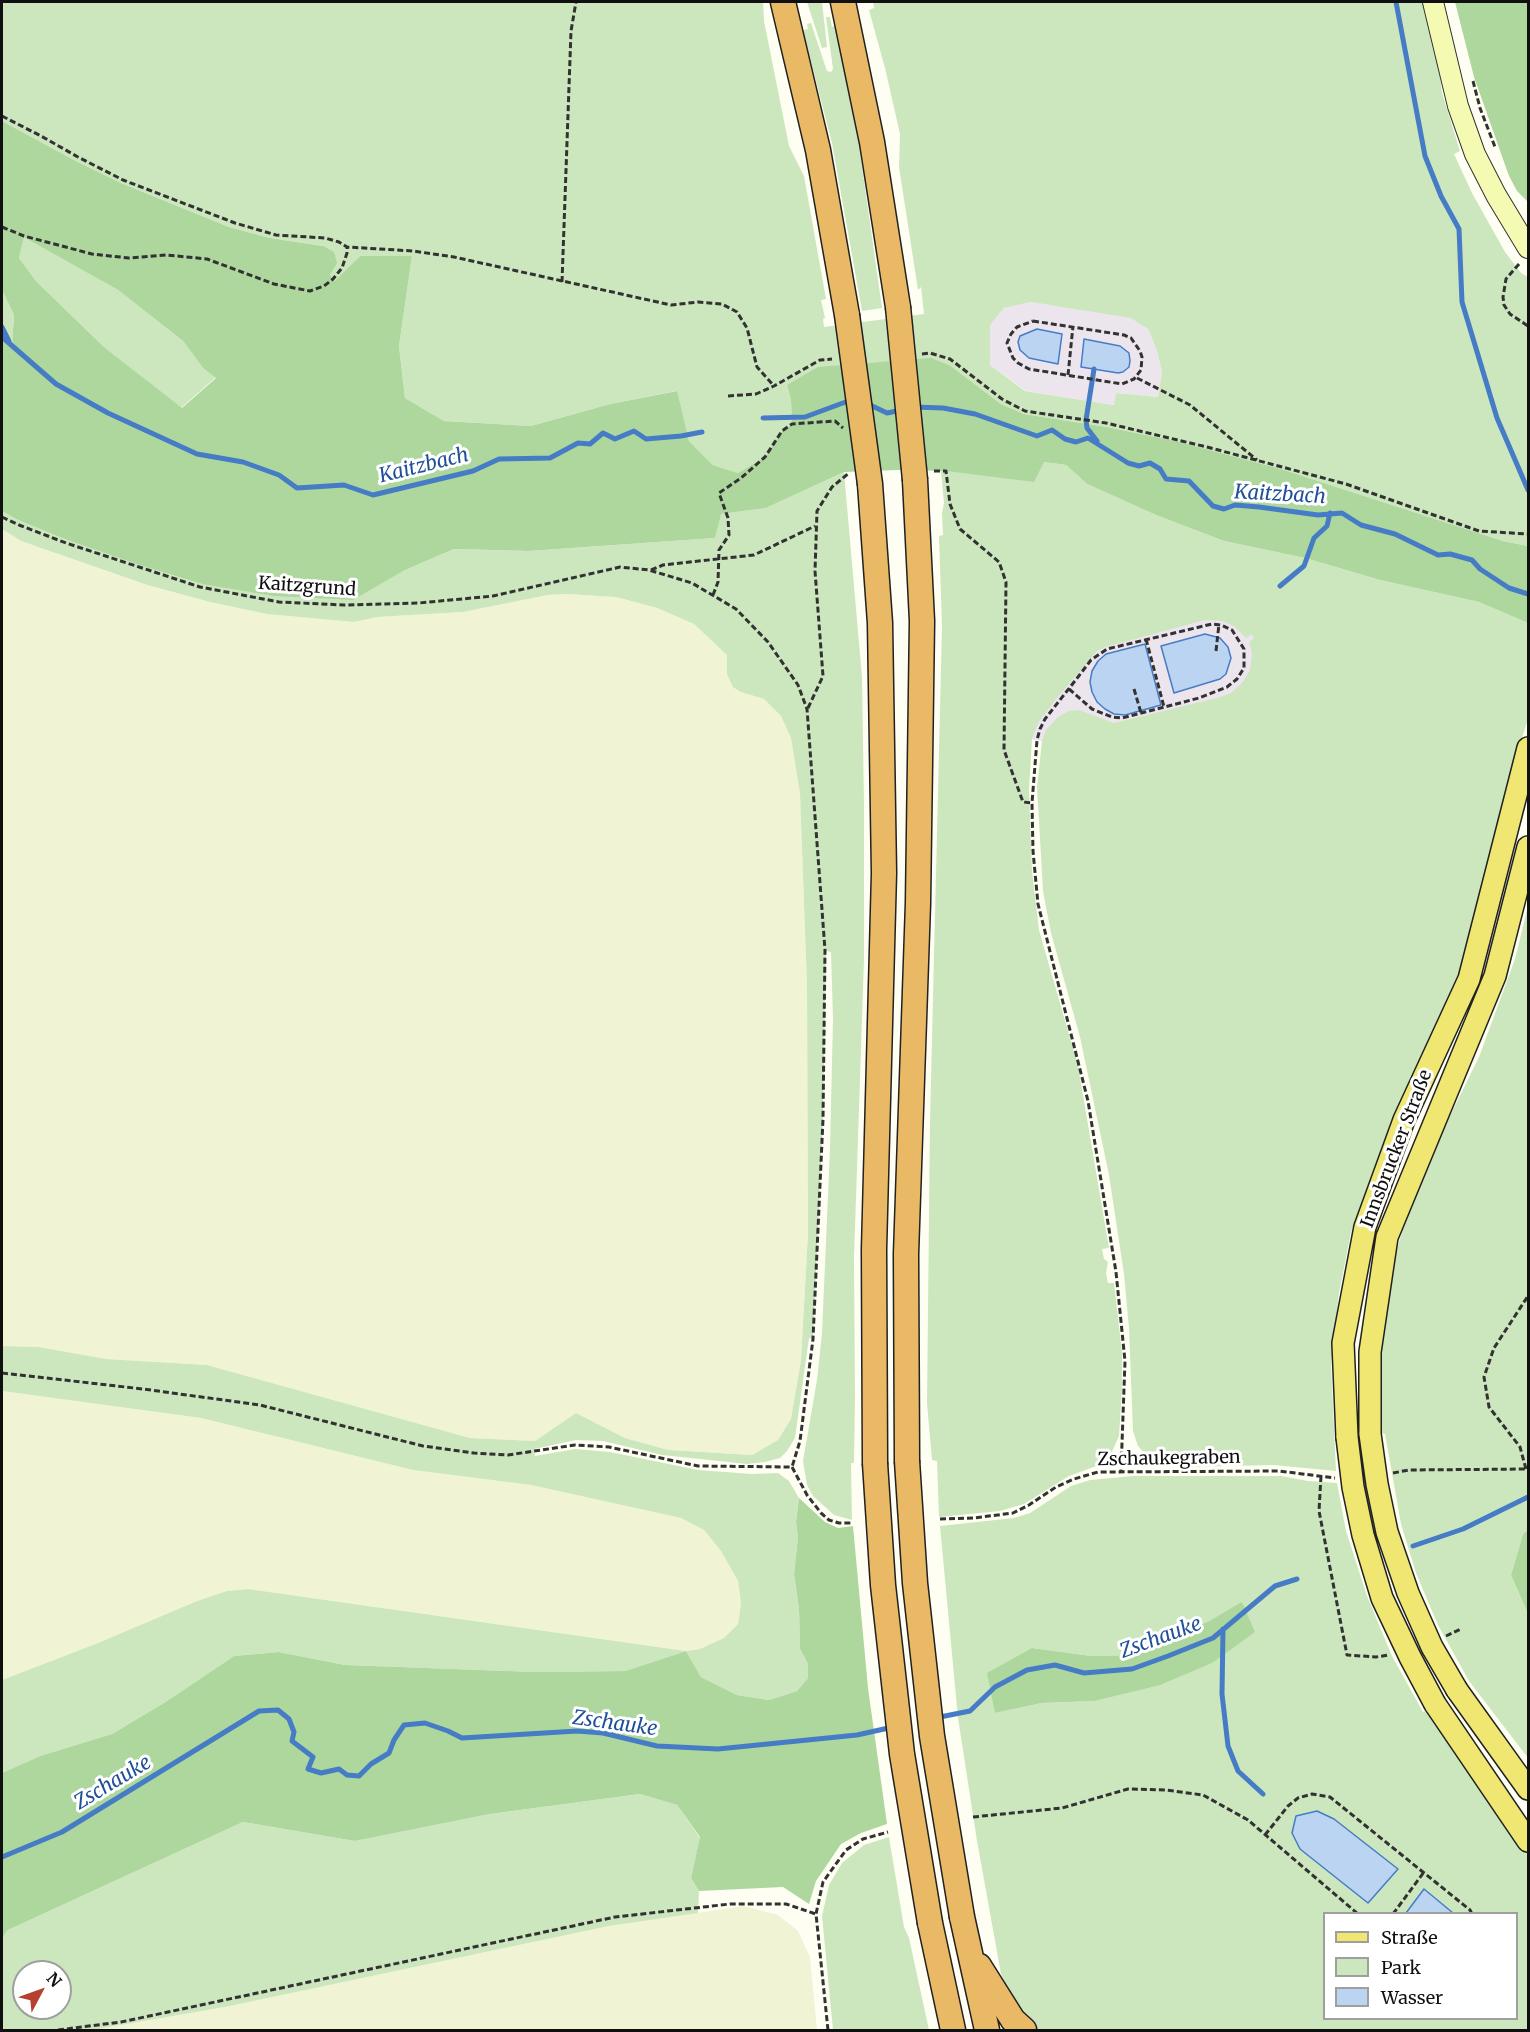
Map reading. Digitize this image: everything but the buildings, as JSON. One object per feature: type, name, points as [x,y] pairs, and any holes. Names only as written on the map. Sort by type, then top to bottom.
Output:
[{"type":"highway","points":[[783,2],[818,150],[848,315],[861,477],[880,623],[884,873],[874,1249],[874,1463],[883,1584],[902,1754],[930,1923],[953,2031]]},
{"type":"highway","points":[[843,2],[872,142],[898,307],[915,480],[922,621],[918,903],[906,1254],[908,1461],[915,1583],[932,1736],[962,1917],[987,2031]]},
{"type":"highway","points":[[970,1952],[1013,2020],[1024,2031]]},
{"type":"main road","points":[[1433,2],[1458,106],[1475,154],[1526,255]]},
{"type":"main road","name":"Innsbrucker Straße","points":[[1528,748],[1469,979],[1404,1120],[1365,1227],[1343,1343],[1347,1437],[1353,1487],[1362,1535],[1382,1598],[1435,1704],[1528,1841]]},
{"type":"main road","name":"Innsbrucker Straße","points":[[1528,847],[1495,976],[1387,1237],[1370,1353],[1370,1434],[1377,1484],[1387,1532],[1408,1593],[1432,1647],[1457,1690],[1528,1789]]},
{"type":"path","points":[[562,282],[571,31],[576,2]]},
{"type":"path","points":[[2,116],[123,180],[235,223],[276,235],[326,238],[347,247],[413,251],[454,257],[671,304],[698,302],[722,304],[737,312],[747,328],[757,367],[774,386]]},
{"type":"path","points":[[2,227],[24,236],[92,254],[129,258],[167,255],[207,259],[274,284],[310,291],[333,279],[342,268],[347,247]]},
{"type":"path","points":[[1526,255],[1506,279],[1503,297],[1510,314],[1528,326]]},
{"type":"path","points":[[1033,321],[1073,326],[1125,334],[1136,344],[1142,357],[1142,370],[1136,378],[1122,384],[1029,369],[1018,363],[1009,352],[1007,343],[1017,327],[1033,321]]},
{"type":"path","points":[[1068,375],[1073,326]]},
{"type":"path","points":[[920,354],[930,353],[950,359],[1002,399],[1025,411],[1106,423],[1207,447],[1346,484],[1479,531],[1528,534]]},
{"type":"path","points":[[728,396],[756,394],[820,360],[840,358]]},
{"type":"path","points":[[1136,378],[1190,405],[1258,461]]},
{"type":"path","points":[[713,596],[718,582],[719,550],[729,535],[728,518],[719,493],[765,457],[782,431],[792,424],[835,421]]},
{"type":"path","points":[[946,471],[950,504],[960,529],[999,562],[1006,582],[1005,750],[1023,802],[1032,803]]},
{"type":"path","points":[[807,709],[823,676],[815,571],[817,511],[832,487],[861,477]]},
{"type":"path","name":"Kaitzgrund","points":[[2,517],[66,543],[200,587],[279,602],[344,605],[419,603],[493,596],[620,567],[649,570]]},
{"type":"path","points":[[649,570],[663,565],[754,555],[815,526]]},
{"type":"path","points":[[649,570],[692,583],[736,609],[768,642],[798,686],[807,709],[825,950],[823,1119],[813,1339],[800,1442],[792,1467],[807,1495],[821,1513],[829,1520],[852,1523]]},
{"type":"path","points":[[1069,689],[1102,715],[1122,718],[1199,698],[1227,687],[1237,679],[1244,668],[1244,649],[1232,630],[1219,624],[1107,649],[1091,660],[1069,689],[1040,729],[1036,740],[1032,803],[1033,851],[1038,904],[1088,1101],[1116,1272],[1125,1361],[1121,1471]]},
{"type":"path","points":[[1216,651],[1219,624]]},
{"type":"path","points":[[1146,639],[1164,706]]},
{"type":"path","points":[[1134,689],[1141,713]]},
{"type":"path","points":[[1391,1474],[1409,1470],[1527,1469],[1520,1447],[1489,1407],[1484,1377],[1494,1348],[1528,1296]]},
{"type":"path","points":[[2,1373],[260,1405],[423,1446],[474,1453],[508,1455],[575,1445],[609,1447],[698,1466],[792,1467]]},
{"type":"path","name":"Zschaukegraben","points":[[940,1519],[1013,1513],[1029,1506],[1056,1487],[1098,1472],[1279,1471],[1337,1478]]},
{"type":"path","points":[[1321,1476],[1319,1511],[1347,1655],[1376,1657],[1391,1654]]},
{"type":"path","points":[[1445,1636],[1461,1629]]},
{"type":"path","points":[[973,1817],[1062,1808],[1128,1789],[1167,1790],[1203,1795],[1248,1820],[1356,1912]]},
{"type":"path","points":[[1265,1835],[1288,1806],[1298,1798],[1312,1794],[1330,1797],[1471,1912]]},
{"type":"path","points":[[828,2031],[816,1914],[823,1882],[846,1850],[863,1839],[888,1832]]},
{"type":"path","points":[[1394,1912],[1424,1872]]},
{"type":"path","points":[[58,2031],[133,2019],[615,1917],[730,1904],[786,1904],[816,1914]]},
{"type":"shaded area","points":[[1031,302],[1131,317],[1148,329],[1162,372],[1158,397],[1116,393],[1115,405],[1026,391],[990,365],[990,325],[1004,308]]},
{"type":"shaded area","points":[[1209,611],[1261,621],[1261,649],[1241,703],[1058,744],[1013,736],[1065,657]]},
{"type":"green space","points":[[2,2],[763,2],[764,21],[789,146],[804,176],[826,299],[821,300],[825,318],[823,319],[824,327],[924,314],[921,287],[918,290],[899,167],[900,134],[869,10],[874,8],[873,2],[1425,2],[1437,50],[1442,93],[1460,151],[1454,154],[1472,193],[1505,252],[1521,273],[1528,277],[1528,546],[1503,541],[1281,469],[1180,442],[1107,427],[1024,414],[1001,404],[951,366],[787,385],[791,400],[792,424],[782,431],[765,457],[738,473],[713,465],[689,441],[676,391],[610,404],[531,426],[444,421],[405,398],[399,346],[412,256],[360,256],[335,282],[330,275],[323,246],[270,238],[229,227],[121,183],[2,121]],"holes":[[[1031,302],[1131,318],[1148,329],[1157,351],[1162,372],[1158,397],[1116,393],[1114,405],[1025,391],[990,365],[990,325],[1004,308]]]},
{"type":"green space","points":[[807,2],[822,2],[827,47],[822,48]]},
{"type":"green space","points":[[1455,2],[1528,2],[1528,202],[1517,191],[1509,176],[1474,77]]},
{"type":"green space","points":[[826,17],[830,17],[832,27],[837,25],[856,124],[882,308],[862,311],[832,143],[803,30],[808,29],[807,24],[811,23],[827,71],[831,72],[833,69]]},
{"type":"green space","points":[[2,121],[121,183],[229,227],[270,238],[323,246],[334,252],[337,263],[330,275],[335,281],[360,256],[412,256],[399,346],[405,398],[444,421],[531,426],[610,404],[677,391],[689,441],[713,465],[738,473],[765,457],[782,431],[792,424],[791,400],[787,385],[818,367],[931,358],[951,366],[1001,404],[1024,414],[1107,427],[1180,442],[1281,469],[1503,541],[1528,546],[1528,623],[1479,602],[1380,580],[1305,558],[1224,541],[1156,515],[1087,484],[1066,465],[1044,462],[1034,482],[946,471],[844,472],[766,508],[721,514],[715,538],[529,551],[454,549],[403,571],[353,600],[274,596],[202,584],[67,540],[2,511],[2,337],[12,346],[14,315],[2,290]],"holes":[[[24,237],[118,290],[183,341],[203,368],[216,378],[182,408],[104,347],[36,281],[19,258]]]},
{"type":"green space","points":[[24,236],[118,290],[183,341],[203,368],[216,377],[181,408],[104,347],[36,281],[19,258]]},
{"type":"green space","points":[[2,290],[14,315],[12,347],[2,337]]},
{"type":"green space","points":[[1044,462],[1066,465],[1087,484],[1156,515],[1224,541],[1305,558],[1380,580],[1479,602],[1528,623],[1528,719],[1508,781],[1459,977],[1386,1138],[1351,1232],[1339,1293],[1331,1364],[1336,1471],[1273,1465],[1185,1467],[1152,1461],[1138,1446],[1133,1431],[1129,1328],[1124,1274],[1109,1175],[1080,1037],[1051,933],[1043,891],[1037,787],[1042,741],[1046,730],[1058,717],[1069,711],[1079,710],[1114,723],[1231,693],[1243,682],[1250,670],[1252,653],[1249,642],[1254,638],[1252,634],[1246,638],[1234,626],[1222,621],[1205,620],[1105,647],[1097,651],[1038,723],[1032,739],[1029,790],[1032,871],[1039,930],[1078,1066],[1109,1248],[1102,1249],[1104,1259],[1108,1262],[1106,1273],[1108,1283],[1114,1283],[1122,1352],[1119,1436],[1111,1454],[1102,1464],[1069,1476],[1024,1504],[1000,1511],[939,1517],[937,1461],[932,1460],[927,1403],[930,1121],[942,627],[939,536],[943,535],[944,503],[941,471]]},
{"type":"green space","points":[[844,472],[862,677],[864,806],[864,959],[854,1258],[855,1396],[854,1463],[851,1463],[852,1520],[834,1515],[813,1496],[807,1485],[803,1461],[817,1380],[822,1333],[830,1149],[833,1019],[831,952],[826,951],[823,1119],[813,1339],[809,1338],[795,1438],[780,1458],[747,1464],[662,1455],[603,1441],[576,1440],[534,1449],[535,1456],[575,1449],[610,1452],[698,1470],[752,1474],[778,1473],[789,1481],[799,1498],[794,1574],[799,1609],[800,1649],[808,1664],[808,1678],[797,1691],[769,1700],[737,1695],[701,1677],[686,1651],[700,1649],[724,1638],[738,1624],[741,1603],[738,1581],[721,1551],[704,1530],[681,1518],[531,1485],[413,1470],[201,1418],[2,1391],[2,1346],[39,1347],[106,1359],[207,1365],[470,1438],[535,1441],[576,1413],[625,1438],[668,1450],[752,1455],[778,1440],[791,1419],[801,1360],[808,1233],[807,986],[800,794],[791,738],[781,716],[764,699],[733,687],[727,674],[727,655],[694,624],[657,608],[616,597],[548,595],[463,612],[377,617],[354,622],[267,614],[147,585],[21,541],[2,529],[2,511],[67,540],[202,584],[403,571],[454,549],[529,551],[715,538],[720,514],[766,508]]},
{"type":"green space","points":[[2,529],[21,541],[146,585],[267,614],[354,622],[377,617],[463,612],[548,595],[616,597],[657,608],[694,624],[727,655],[727,674],[741,692],[764,699],[781,716],[791,738],[800,794],[807,986],[808,1233],[801,1360],[791,1419],[778,1440],[752,1455],[668,1450],[625,1438],[576,1413],[535,1441],[470,1438],[207,1365],[106,1359],[39,1347],[2,1346]]},
{"type":"green space","points":[[1528,906],[1528,1530],[1523,1534],[1511,1575],[1528,1614],[1528,1758],[1469,1681],[1438,1625],[1416,1573],[1401,1524],[1385,1434],[1381,1433],[1380,1372],[1384,1316],[1391,1271],[1407,1214],[1441,1134],[1479,1057],[1515,959]]},
{"type":"green space","points":[[2,1391],[201,1418],[413,1470],[531,1485],[681,1518],[704,1530],[721,1551],[738,1581],[741,1603],[738,1624],[724,1638],[700,1649],[686,1651],[248,1589],[227,1591],[197,1601],[2,1680]]},
{"type":"green space","points":[[1133,1476],[1281,1476],[1337,1483],[1346,1531],[1367,1596],[1392,1656],[1423,1712],[1427,1710],[1528,1850],[1528,2030],[1035,2030],[1016,2007],[1001,1974],[977,1841],[958,1718],[940,1526],[1014,1518],[1030,1513],[1071,1486],[1090,1480]],"holes":[[[1242,1603],[1094,1701],[1042,1703],[995,1713],[1032,1648],[1091,1656],[1135,1655]]]},
{"type":"green space","points":[[799,1498],[825,1522],[838,1528],[853,1526],[868,1688],[887,1824],[861,1833],[841,1844],[816,1881],[809,1904],[783,1887],[699,1891],[691,1878],[700,1837],[677,1805],[640,1794],[490,1814],[355,1841],[243,1822],[8,1930],[2,1938],[2,1773],[40,1756],[112,1734],[167,1701],[234,1656],[279,1652],[345,1665],[535,1672],[625,1671],[686,1651],[701,1677],[737,1695],[769,1700],[797,1691],[808,1678],[808,1664],[800,1649],[799,1609],[794,1574]]},
{"type":"green space","points":[[1528,1530],[1528,1614],[1511,1575],[1523,1534]]},
{"type":"green space","points":[[248,1589],[686,1651],[625,1671],[535,1672],[345,1665],[279,1652],[234,1656],[167,1701],[112,1734],[40,1756],[2,1773],[2,1680],[227,1591]]},
{"type":"green space","points":[[1242,1602],[1255,1632],[1212,1663],[1160,1685],[1094,1701],[1042,1703],[995,1713],[987,1673],[1032,1648],[1091,1656],[1135,1655],[1209,1621]]},
{"type":"green space","points":[[640,1794],[677,1805],[700,1838],[691,1878],[699,1891],[698,1913],[609,1926],[225,2007],[92,2030],[2,2030],[2,1938],[8,1930],[243,1822],[355,1841],[490,1814]]},
{"type":"green space","points":[[889,1837],[904,1927],[909,1938],[929,2030],[833,2030],[822,1916],[829,1885],[842,1863],[864,1845]]},
{"type":"green space","points":[[744,1906],[778,1915],[798,1931],[810,1957],[817,2030],[92,2030],[225,2007],[609,1926]]},
{"type":"water","points":[[1037,329],[1062,334],[1058,364],[1029,358],[1020,350],[1018,342],[1020,336]]},
{"type":"water","points":[[1084,339],[1120,346],[1129,353],[1129,367],[1118,373],[1081,367]]},
{"type":"water","points":[[1205,634],[1220,638],[1228,647],[1231,658],[1226,674],[1220,679],[1174,693],[1161,646]]},
{"type":"water","points":[[1145,644],[1161,705],[1125,715],[1114,714],[1097,702],[1090,682],[1092,671],[1106,654]]},
{"type":"water","points":[[1317,1811],[1334,1819],[1398,1869],[1368,1903],[1300,1849],[1292,1833],[1296,1816]]},
{"type":"water","points":[[1424,1889],[1452,1912],[1407,1912]]},
{"type":"waterway","points":[[1396,2],[1425,156],[1441,196],[1459,229],[1462,302],[1497,418],[1528,490]]},
{"type":"waterway","points":[[2,327],[9,341]]},
{"type":"waterway","name":"Kaitzbach","points":[[2,337],[56,384],[108,413],[197,454],[243,462],[279,475],[297,488],[344,485],[373,495],[473,471],[499,459],[550,458],[578,443],[590,444],[603,433],[615,439],[634,431],[646,439],[702,432]]},
{"type":"waterway","points":[[1094,369],[1086,420],[1087,428],[1097,441]]},
{"type":"waterway","name":"Kaitzbach","points":[[763,418],[805,417],[851,400]]},
{"type":"waterway","name":"Kaitzbach","points":[[866,403],[887,413],[902,410]]},
{"type":"waterway","name":"Kaitzbach","points":[[914,407],[943,408],[975,414],[1037,436],[1052,430],[1065,439],[1076,442],[1088,438],[1128,463],[1139,466],[1150,463],[1160,469],[1166,479],[1189,481],[1213,506],[1224,509],[1235,505],[1318,515],[1342,513],[1361,525],[1395,534],[1438,555],[1450,554],[1472,560],[1480,569],[1509,588],[1528,594]]},
{"type":"waterway","points":[[1280,586],[1304,566],[1314,538],[1327,526],[1330,513]]},
{"type":"waterway","name":"Zschauke","points":[[1413,1546],[1463,1529],[1528,1497]]},
{"type":"waterway","name":"Zschauke","points":[[935,1718],[970,1711],[995,1687],[1027,1670],[1055,1665],[1084,1673],[1132,1669],[1168,1656],[1213,1638],[1275,1586],[1297,1579]]},
{"type":"waterway","points":[[1223,1629],[1222,1694],[1228,1746],[1238,1771],[1263,1794]]},
{"type":"waterway","name":"Zschauke","points":[[2,1857],[62,1832],[259,1711],[278,1710],[289,1719],[294,1732],[292,1741],[313,1757],[308,1769],[321,1773],[339,1769],[347,1775],[359,1776],[371,1764],[389,1753],[404,1725],[425,1723],[462,1738],[577,1731],[603,1733],[657,1746],[718,1749],[857,1735],[893,1727]]}]
